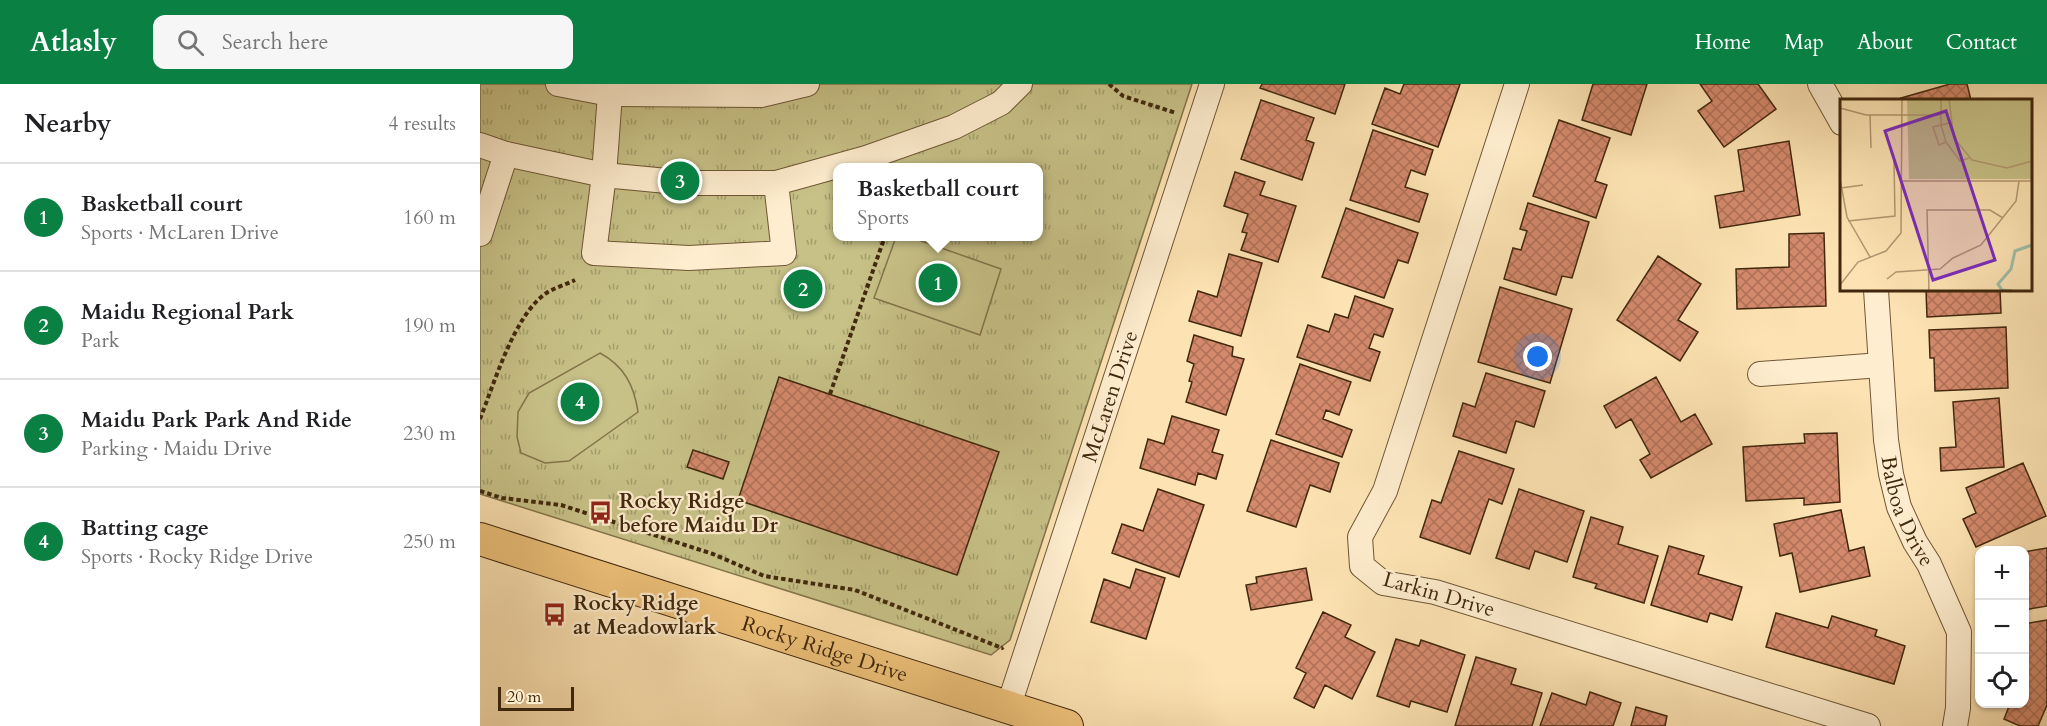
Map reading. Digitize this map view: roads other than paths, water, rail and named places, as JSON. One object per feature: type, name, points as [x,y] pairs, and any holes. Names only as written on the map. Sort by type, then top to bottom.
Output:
[{"type":"main road","name":"Rocky Ridge Drive","points":[[480,539],[1067,726]]},
{"type":"street","points":[[558,84],[610,94],[761,94],[807,84]]},
{"type":"street","points":[[848,163],[954,127],[1000,103],[1020,84]]},
{"type":"street","name":"McLaren Drive","points":[[1008,708],[1212,84]]},
{"type":"street","name":"Larkin Drive","points":[[1517,84],[1384,491],[1359,537],[1362,566],[1383,583],[1436,592],[1868,726]]},
{"type":"street","points":[[1820,84],[1840,119]]},
{"type":"street","points":[[610,94],[604,175],[594,253],[689,258],[784,253],[776,183]]},
{"type":"street","points":[[480,145],[506,154],[604,175],[688,183],[776,183],[833,167]]},
{"type":"street","points":[[480,234],[506,154]]},
{"type":"street","name":"Balboa Drive","points":[[1876,291],[1890,474],[1899,507],[1915,542],[1929,564],[1959,632],[1959,708],[1955,726]]},
{"type":"street","points":[[1760,374],[1881,365]]},
{"type":"place","name":"Maidu Park Park And Ride","points":[[680,181]]},
{"type":"place","name":"Basketball court","points":[[938,283]]},
{"type":"place","name":"Maidu Regional Park","points":[[803,289]]},
{"type":"place","name":"Batting cage","points":[[580,402]]},
{"type":"place","name":"Rocky Ridge before Maidu Dr","points":[[601,513]]},
{"type":"place","name":"Rocky Ridge at Meadowlark","points":[[555,615]]}]
